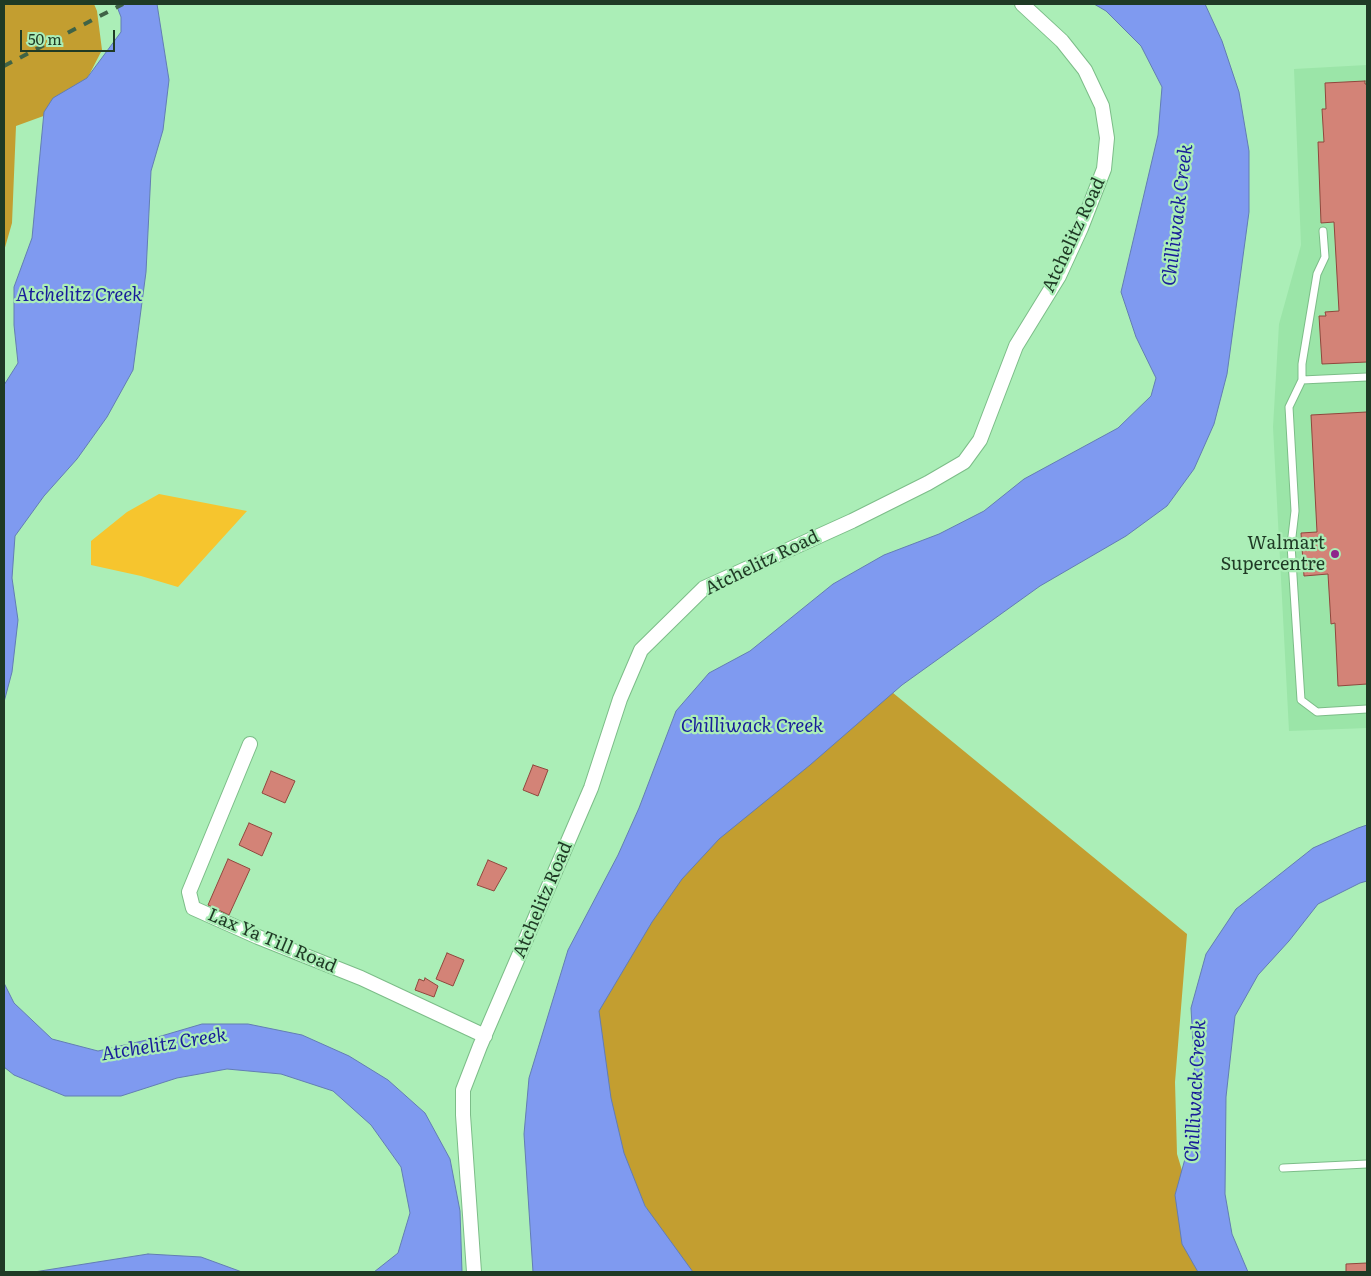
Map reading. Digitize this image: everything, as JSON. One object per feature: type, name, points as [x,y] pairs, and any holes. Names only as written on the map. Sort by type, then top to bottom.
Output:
[{"type":"street","name":"Atchelitz Road","points":[[474,1272],[463,1115],[463,1090],[592,788],[620,699],[641,650],[704,588],[852,521],[928,483],[964,462],[980,440],[1016,346],[1059,276],[1081,228],[1104,169],[1107,138],[1102,106],[1085,70],[1062,41],[1022,4]]},
{"type":"street","name":"Lax Ya Till Road","points":[[250,744],[189,892],[194,908],[258,937],[361,978],[485,1036]]},
{"type":"lane","points":[[1323,232],[1325,257],[1317,274],[1302,364],[1302,380],[1289,407],[1295,511],[1292,545],[1301,700],[1317,712],[1367,709]]},
{"type":"lane","points":[[1302,380],[1367,377]]},
{"type":"lane","points":[[1283,1168],[1367,1164]]},
{"type":"shaded area","points":[[4,4],[94,4],[97,11],[102,50],[87,79],[60,110],[16,126],[12,223],[4,251]]},
{"type":"shaded area","points":[[1367,65],[1367,728],[1289,731],[1273,427],[1279,324],[1301,245],[1294,69]]},
{"type":"shaded area","points":[[159,494],[247,511],[178,587],[141,576],[91,565],[91,541],[127,512]]},
{"type":"shaded area","points":[[887,688],[1187,934],[1175,1082],[1177,1154],[1213,1272],[682,1272],[577,1083],[606,984],[668,868]]},
{"type":"water","name":"Atchelitz Creek","points":[[116,4],[157,4],[169,80],[163,130],[151,171],[146,272],[133,370],[107,417],[77,459],[44,496],[15,536],[12,578],[18,620],[12,672],[4,702],[4,385],[18,363],[14,325],[14,287],[32,238],[44,112],[53,98],[87,78],[121,32],[121,17]]},
{"type":"water","name":"Chilliwack Creek","points":[[1094,4],[1205,4],[1222,41],[1239,92],[1249,151],[1249,212],[1227,374],[1214,424],[1194,469],[1167,506],[1126,536],[1040,586],[902,685],[810,765],[719,839],[682,879],[652,922],[599,1011],[611,1098],[624,1153],[645,1206],[693,1272],[533,1272],[524,1134],[529,1078],[568,950],[618,855],[639,808],[676,711],[709,673],[750,651],[833,584],[884,555],[939,534],[984,511],[1024,479],[1118,428],[1151,396],[1156,378],[1136,337],[1121,292],[1158,135],[1162,87],[1141,46],[1106,11]]},
{"type":"water","name":"Chilliwack Creek","points":[[1367,825],[1367,881],[1318,904],[1289,941],[1258,975],[1235,1016],[1226,1097],[1225,1194],[1232,1234],[1248,1272],[1198,1272],[1182,1244],[1175,1195],[1188,1148],[1196,1098],[1191,1008],[1206,954],[1236,909],[1313,848]]},
{"type":"water","name":"Atchelitz Creek","points":[[4,983],[14,1003],[52,1039],[98,1051],[151,1039],[202,1024],[248,1024],[302,1035],[349,1056],[388,1080],[425,1113],[450,1159],[460,1211],[462,1272],[374,1272],[398,1253],[410,1213],[401,1167],[371,1125],[333,1091],[281,1074],[227,1069],[177,1078],[121,1096],[65,1096],[14,1075],[4,1067]]},
{"type":"water","points":[[148,1254],[201,1257],[242,1272],[34,1272]]},
{"type":"building","points":[[1365,81],[1365,84],[1367,84],[1367,362],[1322,364],[1319,316],[1326,316],[1325,312],[1339,311],[1334,222],[1321,223],[1318,142],[1324,142],[1322,109],[1326,109],[1325,83]]},
{"type":"building","name":"Walmart Supercentre","points":[[1367,412],[1367,684],[1338,686],[1335,623],[1331,624],[1328,574],[1304,576],[1301,533],[1317,532],[1311,415]]},
{"type":"building","points":[[533,765],[548,770],[538,796],[523,790]]},
{"type":"building","points":[[271,771],[295,781],[285,803],[262,793]]},
{"type":"building","points":[[249,823],[272,833],[262,856],[239,845]]},
{"type":"building","points":[[228,859],[250,869],[229,915],[208,905]]},
{"type":"building","points":[[488,860],[507,868],[494,891],[477,885]]},
{"type":"building","points":[[447,953],[464,960],[453,986],[436,979]]},
{"type":"building","points":[[425,978],[438,986],[434,997],[415,990],[419,979],[424,981]]},
{"type":"building","points":[[1367,1263],[1367,1272],[1346,1272],[1346,1264]]},
{"type":"railway","points":[[4,66],[123,4]]},
{"type":"place","name":"Walmart Supercentre","points":[[1335,554]]}]
